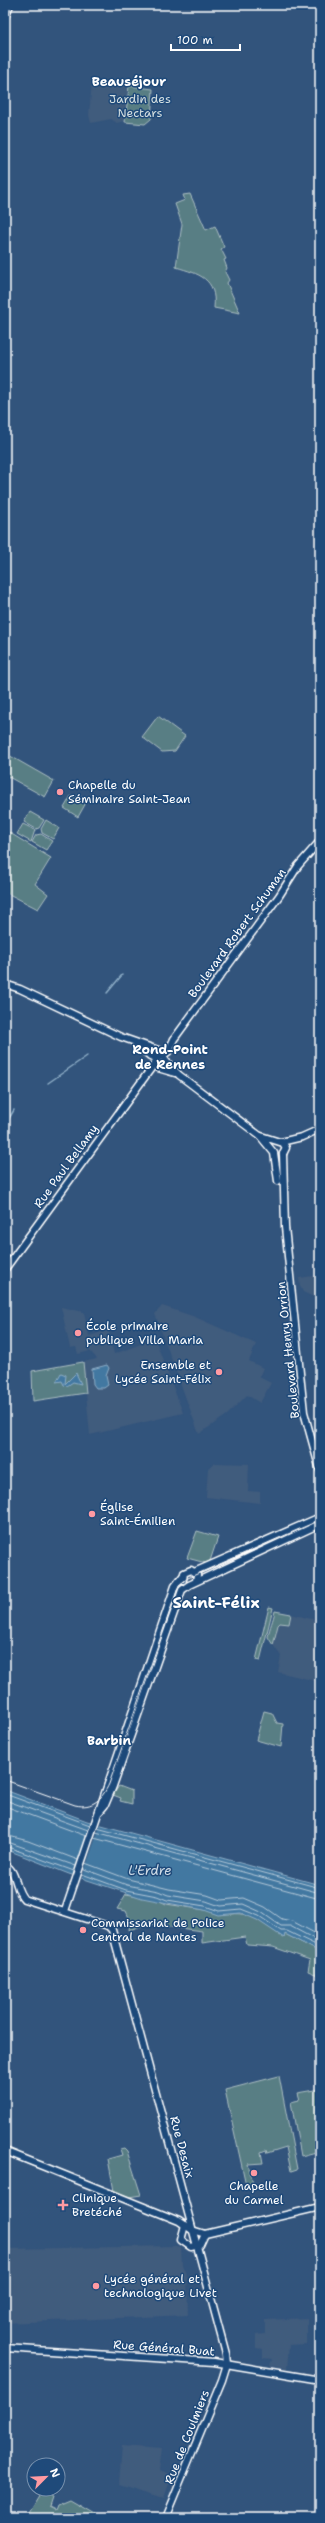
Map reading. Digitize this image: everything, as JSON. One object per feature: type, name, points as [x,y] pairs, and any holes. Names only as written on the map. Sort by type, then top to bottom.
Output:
[{"type":"street","points":[[5,17],[10,5]]},
{"type":"street","name":"Boulevard Robert Schuman","points":[[161,1054],[174,1039],[279,896],[298,866],[320,841]]},
{"type":"street","points":[[5,979],[20,989]]},
{"type":"street","points":[[5,984],[20,989],[161,1054],[179,1075],[260,1136],[274,1152]]},
{"type":"street","points":[[135,1043],[161,1068],[179,1075]]},
{"type":"street","points":[[154,1060],[161,1054]]},
{"type":"street","points":[[161,1054],[161,1068]]},
{"type":"street","name":"Rue Paul Bellamy","points":[[5,1268],[154,1060]]},
{"type":"street","name":"Rue Paul Bellamy","points":[[144,1076],[161,1068]]},
{"type":"street","points":[[274,1152],[274,1145],[279,1142],[302,1137],[320,1129]]},
{"type":"street","points":[[260,1136],[279,1142],[284,1151]]},
{"type":"street","points":[[274,1152],[284,1151],[302,1137]]},
{"type":"street","name":"Boulevard Henry Orrion","points":[[284,1151],[282,1180],[285,1226],[304,1412],[320,1470]]},
{"type":"street","name":"Boulevard Henry Orrion","points":[[274,1152],[285,1226]]},
{"type":"street","points":[[5,1865],[13,1873],[18,1891],[24,1899],[65,1910],[99,1814],[102,1798],[175,1586],[186,1571],[194,1572],[320,1517]]},
{"type":"street","points":[[99,1814],[105,1805],[112,1786],[179,1595],[189,1585],[196,1581],[320,1524]]},
{"type":"street","points":[[194,1572],[197,1576],[196,1581]]},
{"type":"street","points":[[182,1578],[189,1585]]},
{"type":"street","name":"Rue Desaix","points":[[65,1910],[108,1926],[114,1936],[226,2354],[227,2364]]},
{"type":"street","points":[[5,2151],[185,2225],[192,2230],[205,2234],[320,2207]]},
{"type":"street","points":[[185,2225],[182,2242],[191,2247],[202,2243],[205,2234]]},
{"type":"street","name":"Rue Général Buat","points":[[5,2348],[227,2364],[320,2380]]},
{"type":"street","name":"Rue de Coulmiers","points":[[165,2518],[222,2380],[227,2364]]},
{"type":"shaded area","points":[[92,82],[128,84],[124,121],[117,123],[111,119],[91,123],[89,115]]},
{"type":"shaded area","points":[[317,1276],[317,1281],[320,1281],[320,1300],[303,1292],[300,1286],[299,1278]]},
{"type":"shaded area","name":"Ensemble et Lycée Saint-Félix","points":[[162,1306],[195,1317],[256,1344],[249,1361],[263,1368],[259,1377],[271,1383],[260,1403],[247,1395],[227,1415],[199,1434],[155,1314]]},
{"type":"shaded area","name":"Ensemble et Lycée Saint-Félix","points":[[61,1307],[84,1312],[89,1336],[109,1330],[114,1354],[155,1339],[183,1413],[90,1435],[83,1362],[97,1359],[90,1351],[78,1354],[76,1347],[70,1348]]},
{"type":"shaded area","points":[[214,1463],[249,1464],[248,1491],[260,1492],[260,1503],[206,1497],[208,1468]]},
{"type":"shaded area","points":[[291,1614],[320,1621],[320,1682],[278,1672],[281,1656],[273,1645],[278,1625],[280,1623],[289,1624]]},
{"type":"shaded area","name":"Lycée général et technologique Livet","points":[[181,2247],[182,2265],[187,2276],[188,2315],[5,2323],[5,2249]]},
{"type":"shaded area","points":[[307,2318],[307,2344],[289,2345],[287,2369],[270,2366],[272,2359],[263,2358],[263,2349],[256,2348],[256,2335],[265,2334],[265,2320]]},
{"type":"shaded area","points":[[122,2445],[162,2448],[159,2471],[178,2479],[175,2486],[169,2484],[164,2498],[119,2484]]},
{"type":"green space","name":"Jardin des Nectars","points":[[129,86],[153,89],[151,119],[145,124],[125,122]]},
{"type":"green space","points":[[190,194],[206,230],[215,226],[224,247],[221,249],[226,259],[224,260],[227,268],[225,272],[229,280],[227,283],[240,313],[214,308],[213,290],[205,279],[192,272],[176,267],[182,224],[175,204],[185,200],[183,195]]},
{"type":"green space","points":[[158,716],[185,736],[175,751],[162,752],[142,737]]},
{"type":"green space","points":[[5,753],[54,781],[45,797],[5,775]]},
{"type":"green space","points":[[78,795],[87,801],[78,817],[64,808],[71,796],[76,799]]},
{"type":"green space","points":[[30,812],[44,820],[39,828],[36,829],[24,822]]},
{"type":"green space","points":[[46,820],[59,828],[53,839],[42,833],[41,829]]},
{"type":"green space","points":[[23,824],[35,830],[31,842],[17,834]]},
{"type":"green space","points":[[5,830],[51,858],[35,884],[48,894],[38,909],[5,892]]},
{"type":"green space","points":[[41,834],[52,841],[46,850],[32,842],[36,835]]},
{"type":"green space","points":[[83,1362],[86,1393],[33,1401],[32,1371]]},
{"type":"green space","points":[[197,1531],[218,1537],[210,1561],[206,1563],[187,1558]]},
{"type":"green space","points":[[269,1607],[273,1608],[260,1661],[256,1660]]},
{"type":"green space","points":[[275,1611],[291,1614],[289,1624],[280,1623],[278,1625],[273,1645],[268,1637]]},
{"type":"green space","points":[[264,1711],[272,1713],[277,1723],[283,1724],[281,1747],[256,1740]]},
{"type":"green space","points":[[119,1786],[132,1791],[132,1804],[120,1801],[121,1798],[113,1795]]},
{"type":"green space","points":[[126,1894],[156,1899],[166,1904],[246,1915],[260,1921],[284,1938],[285,1934],[320,1952],[320,1976],[308,1971],[310,1960],[273,1947],[247,1945],[245,1937],[202,1943],[202,1931],[148,1924],[129,1930],[130,1920],[126,1911],[117,1909]]},
{"type":"green space","points":[[279,2076],[297,2169],[291,2171],[286,2147],[267,2153],[266,2150],[261,2152],[263,2163],[248,2164],[253,2183],[246,2185],[225,2090]]},
{"type":"green space","points":[[320,2089],[320,2151],[301,2156],[291,2102],[299,2100],[297,2093]]},
{"type":"green space","points":[[124,2148],[127,2151],[141,2195],[129,2197],[114,2191],[108,2159],[122,2155],[120,2149]]},
{"type":"green space","points":[[38,2497],[53,2497],[50,2506],[56,2509],[58,2504],[70,2499],[103,2518],[25,2518]]},
{"type":"water","points":[[107,1365],[109,1368],[106,1376],[108,1385],[104,1388],[96,1388],[93,1384],[92,1369]]},
{"type":"water","points":[[61,1373],[66,1375],[65,1384],[76,1373],[81,1384],[73,1382],[67,1386],[64,1385],[62,1381],[56,1382]]},
{"type":"water","name":"L'Erdre","points":[[5,1790],[87,1821],[320,1885],[320,1952],[285,1934],[284,1938],[257,1920],[241,1913],[218,1915],[204,1910],[142,1898],[69,1874],[5,1849]]},
{"type":"pier","points":[[92,1820],[101,1823],[81,1880],[72,1876]]},
{"type":"waterway","points":[[107,993],[122,975]]},
{"type":"waterway","points":[[48,1083],[87,1056]]},
{"type":"waterway","points":[[5,1125],[14,1110]]},
{"type":"tram line","points":[[5,11],[7,5]]},
{"type":"tram line","points":[[5,1780],[75,1805],[87,1806],[96,1802],[109,1784],[179,1585],[188,1578],[320,1520]]},
{"type":"place","name":"Chapelle du Séminaire Saint-Jean","points":[[60,792]]},
{"type":"place","name":"École primaire publique Villa Maria","points":[[78,1333]]},
{"type":"place","name":"Ensemble et Lycée Saint-Félix","points":[[219,1372]]},
{"type":"place","name":"Église Saint-Émilien","points":[[92,1514]]},
{"type":"place","name":"Commissariat de Police Central de Nantes","points":[[83,1930]]},
{"type":"place","name":"Chapelle du Carmel","points":[[254,2173]]},
{"type":"place","name":"Clinique Bretéché","points":[[63,2205]]},
{"type":"place","name":"Lycée général et technologique Livet","points":[[96,2286]]},
{"type":"district","name":"Beauséjour","points":[[129,81]]},
{"type":"district","name":"Rond-Point de Rennes","points":[[170,1056]]},
{"type":"district","name":"Saint-Félix","points":[[216,1602]]},
{"type":"district","name":"Barbin","points":[[109,1740]]}]
